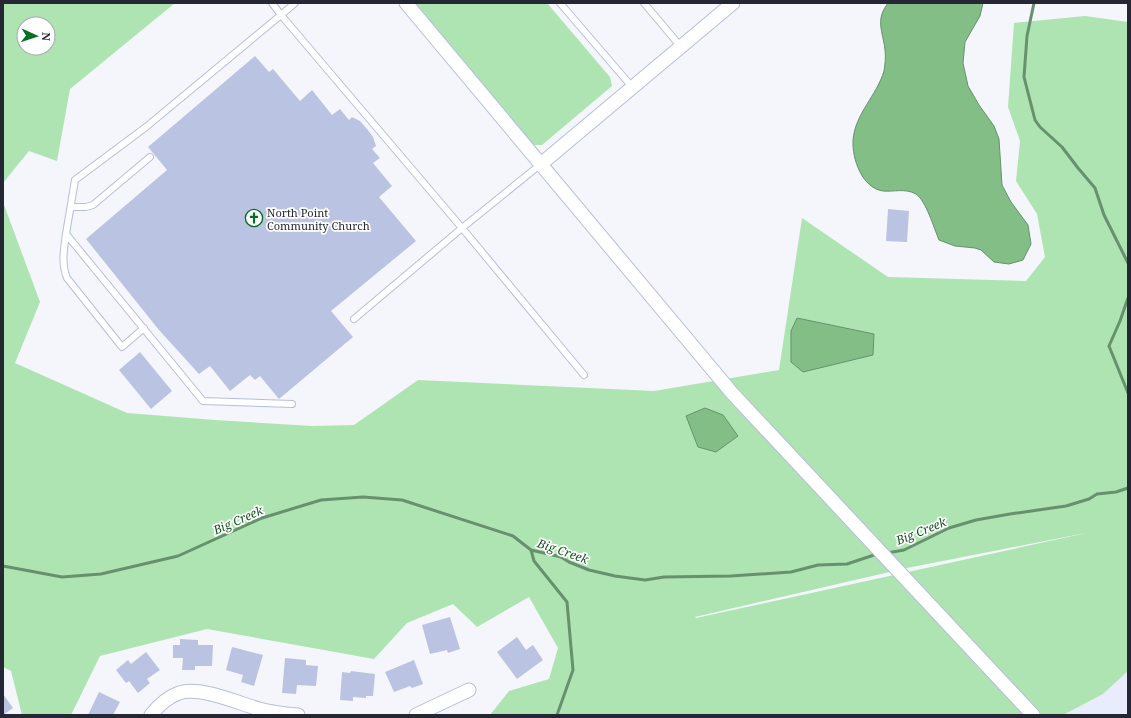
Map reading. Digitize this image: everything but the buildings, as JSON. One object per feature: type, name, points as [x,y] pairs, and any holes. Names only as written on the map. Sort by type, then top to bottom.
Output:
[{"type":"street","points":[[406,3],[732,393],[1033,713]]},
{"type":"street","points":[[541,164],[733,3]]},
{"type":"street","points":[[416,715],[469,690]]},
{"type":"street","points":[[151,715],[158,707],[172,696],[180,692],[192,691],[203,692],[279,714],[298,715]]},
{"type":"lane","points":[[272,3],[584,375]]},
{"type":"lane","points":[[144,328],[122,347],[67,278],[64,270],[64,253],[75,180],[146,128],[295,3]]},
{"type":"lane","points":[[560,3],[633,88]]},
{"type":"lane","points":[[644,3],[681,47]]},
{"type":"lane","points":[[71,207],[86,207],[93,205],[150,157]]},
{"type":"lane","points":[[354,319],[541,164]]},
{"type":"lane","points":[[66,234],[203,401],[292,404]]},
{"type":"shaded area","points":[[3,3],[175,3],[70,89],[57,161],[29,151],[3,183]]},
{"type":"shaded area","points":[[413,3],[547,3],[610,77],[612,86],[542,145],[532,145]]},
{"type":"shaded area","points":[[888,3],[983,3],[980,16],[965,42],[963,63],[968,86],[994,126],[999,139],[1002,185],[1011,202],[1028,225],[1031,244],[1023,260],[1009,264],[994,262],[981,250],[955,246],[939,240],[920,197],[908,191],[883,191],[876,189],[864,179],[860,172],[854,156],[853,140],[862,113],[881,80],[884,71],[885,52],[881,18],[882,13]]},
{"type":"shaded area","points":[[1085,16],[1128,22],[1128,671],[1103,694],[1063,715],[490,715],[509,691],[549,679],[558,648],[529,597],[477,627],[453,604],[407,623],[374,659],[207,629],[100,656],[71,715],[22,715],[11,671],[3,667],[3,202],[40,302],[15,363],[127,413],[312,426],[354,425],[418,380],[654,391],[779,370],[802,218],[888,277],[1026,281],[1045,257],[1037,214],[1016,181],[1020,141],[1008,107],[1014,23]],"holes":[[[1091,532],[695,617],[907,568]]]},
{"type":"shaded area","points":[[797,318],[874,334],[873,355],[803,372],[791,362],[791,331]]},
{"type":"shaded area","points":[[705,408],[723,415],[738,436],[716,452],[698,447],[686,416]]},
{"type":"shaded area","points":[[1128,671],[1128,715],[1063,715],[1103,694]]},
{"type":"waterway","points":[[1034,3],[1027,36],[1024,77],[1035,120],[1040,127],[1062,147],[1095,188],[1104,215],[1128,263]]},
{"type":"waterway","points":[[1128,298],[1109,346],[1128,393]]},
{"type":"waterway","name":"Big Creek","points":[[887,553],[904,550],[949,528],[976,520],[1066,506],[1089,499],[1097,494],[1116,492],[1128,488]]},
{"type":"waterway","name":"Big Creek","points":[[3,566],[62,577],[101,574],[178,556],[262,518],[321,500],[363,497],[402,500],[513,536],[531,550],[561,557],[589,570],[615,576],[645,580],[664,577],[731,576],[791,572],[818,565],[847,564],[877,554]]},
{"type":"waterway","points":[[531,550],[534,561],[567,602],[573,670],[557,715]]},
{"type":"place","name":"North Point Community Church","points":[[254,218]]}]
